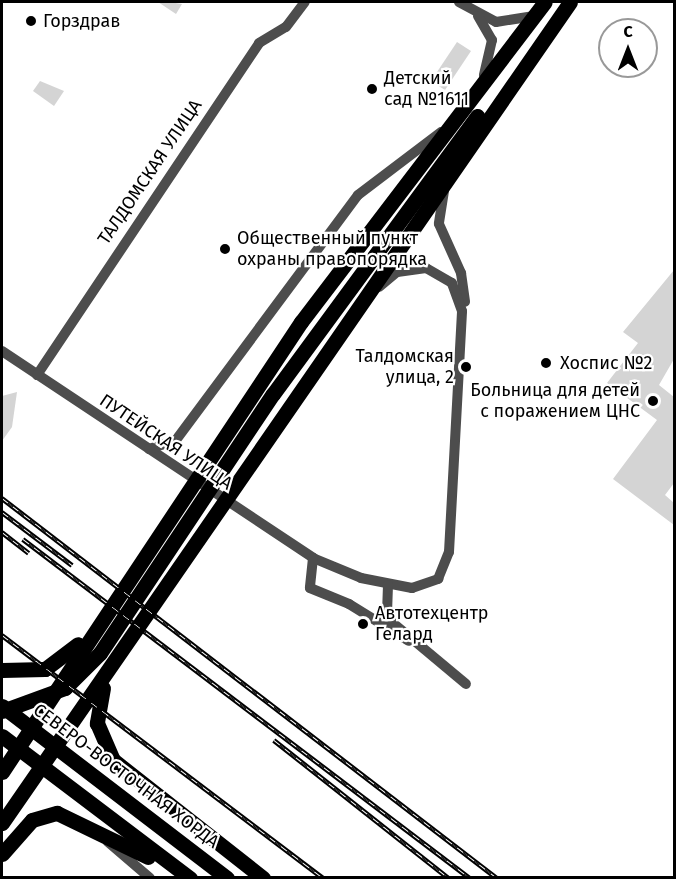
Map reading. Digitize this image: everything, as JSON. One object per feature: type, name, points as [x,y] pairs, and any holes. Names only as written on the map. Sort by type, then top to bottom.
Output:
[{"type":"main road","points":[[2,823],[126,646],[566,3]]},
{"type":"main road","points":[[2,772],[102,617],[319,297],[540,8]]},
{"type":"main road","points":[[2,709],[65,688],[100,653],[335,308],[434,170],[533,50]]},
{"type":"main road","points":[[2,669],[26,673],[54,665],[102,617]]},
{"type":"main road","points":[[126,646],[100,695],[97,723],[107,752],[122,769],[263,878]]},
{"type":"main road","name":"СЕВЕРО-ВОСТОЧНАЯ ХОРДА","points":[[2,709],[227,878]]},
{"type":"main road","points":[[2,736],[190,878]]},
{"type":"main road","points":[[5,849],[41,815],[66,813],[183,878]]},
{"type":"street","name":"ТАЛДОМСКАЯ УЛИЦА","points":[[37,375],[259,43],[288,25],[305,2]]},
{"type":"street","points":[[459,2],[474,11],[509,23],[540,8]]},
{"type":"street","points":[[474,11],[492,40],[481,84]]},
{"type":"street","points":[[149,449],[176,440],[358,195],[446,129]]},
{"type":"street","points":[[450,170],[439,218],[464,284],[462,329]]},
{"type":"street","points":[[351,318],[387,279],[417,267],[435,271],[452,284],[460,302],[462,329]]},
{"type":"street","name":"ПУТЕЙСКАЯ УЛИЦА","points":[[2,351],[313,558],[388,585],[423,586],[438,579],[447,564],[462,329]]},
{"type":"street","points":[[313,558],[310,588],[409,641],[466,684]]},
{"type":"street","points":[[388,585],[387,613],[409,641]]},
{"type":"street","points":[[83,821],[150,878]]},
{"type":"shaded area","points":[[158,2],[169,2],[182,4],[176,14]]},
{"type":"shaded area","points":[[457,42],[471,51],[445,90],[431,81]]},
{"type":"shaded area","points":[[40,81],[64,91],[54,106],[33,91]]},
{"type":"shaded area","name":"Больница для детей с поражением ЦНС","points":[[674,270],[674,359],[659,385],[674,397],[674,483],[665,495],[674,503],[674,525],[613,479],[657,420],[607,383],[638,343],[623,332]]},
{"type":"shaded area","points":[[17,392],[12,427],[2,441],[2,396]]},
{"type":"railway","points":[[2,498],[497,878]]},
{"type":"railway","points":[[2,512],[72,565]]},
{"type":"railway","points":[[2,532],[29,553]]},
{"type":"railway","points":[[23,539],[470,878]]},
{"type":"railway","points":[[2,635],[323,878]]},
{"type":"railway","points":[[274,740],[449,878]]},
{"type":"place","name":"Горздрав","points":[[31,21]]},
{"type":"place","name":"Детский сад №1611","points":[[372,89]]},
{"type":"place","name":"Общественный пункт охраны правопорядка","points":[[225,249]]},
{"type":"place","name":"Хоспис №2","points":[[546,363]]},
{"type":"place","name":"Талдомская улица, 2","points":[[466,367]]},
{"type":"place","name":"Больница для детей с поражением ЦНС","points":[[653,401]]},
{"type":"place","name":"Автотехцентр Гелард","points":[[363,624]]}]
